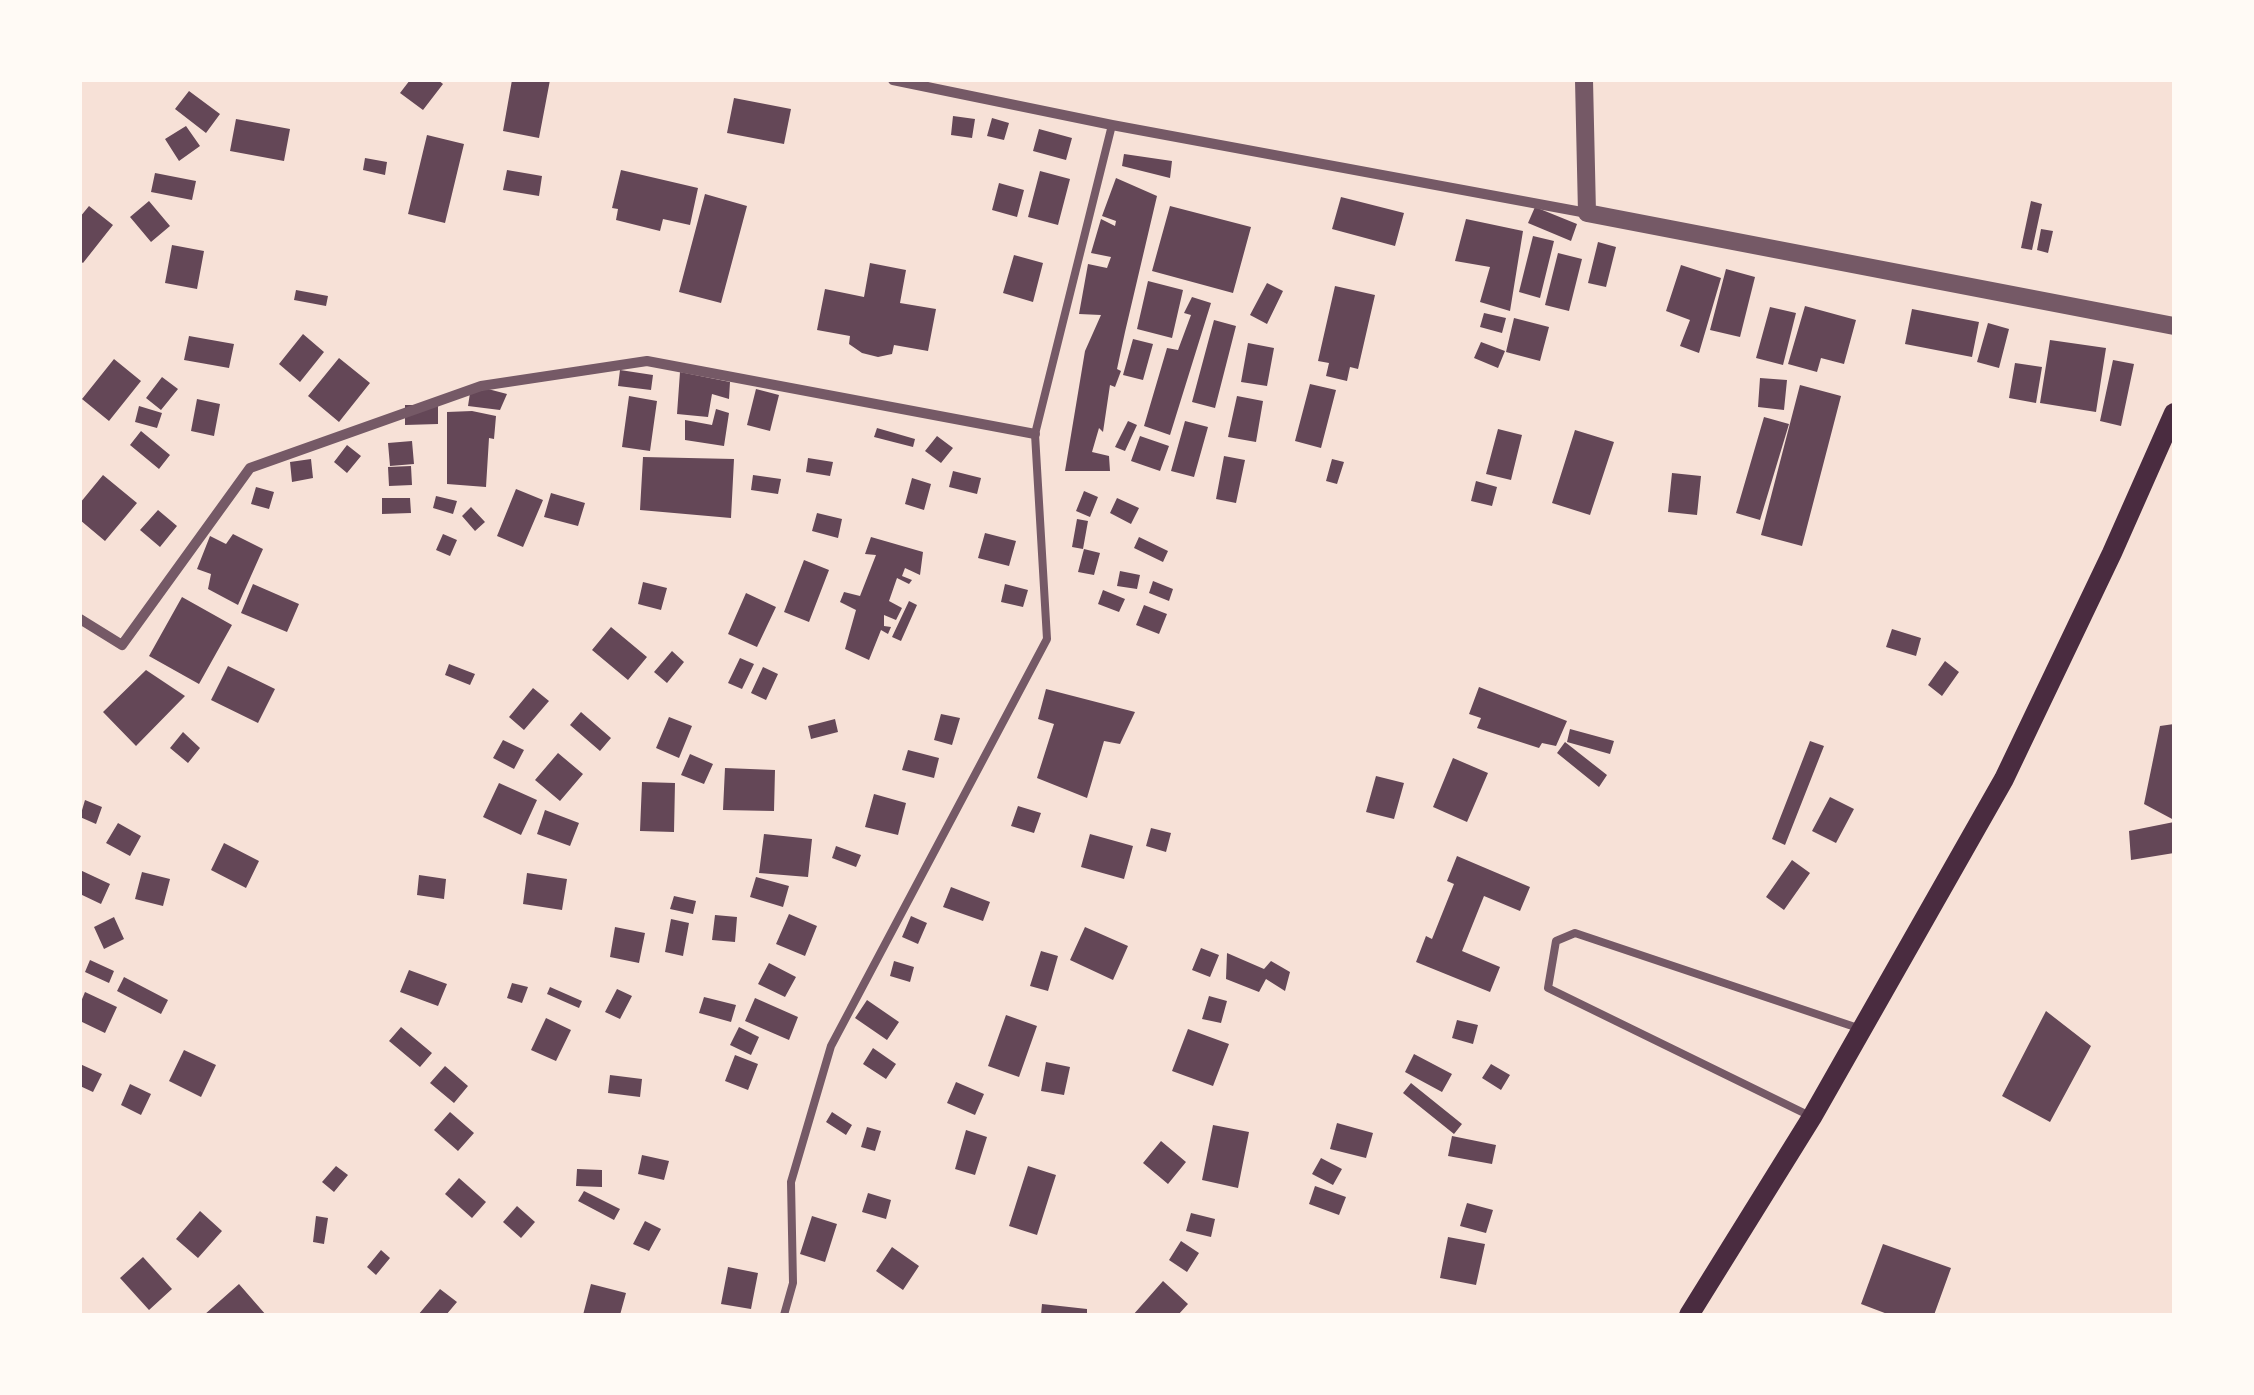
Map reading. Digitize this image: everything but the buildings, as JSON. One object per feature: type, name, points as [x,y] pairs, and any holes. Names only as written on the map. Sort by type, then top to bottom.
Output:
[{"type":"main road","points":[[1689,1315],[1812,1118],[2004,779],[2174,413]]},
{"type":"street","points":[[892,80],[2174,326]]},
{"type":"street","points":[[1584,80],[1587,213]]},
{"type":"street","points":[[80,619],[122,645],[250,468],[482,386],[647,361],[1035,434]]},
{"type":"lane","points":[[784,1315],[793,1283],[792,1182],[831,1046],[1047,639],[1035,434],[1112,125]]},
{"type":"lane","points":[[1812,1118],[1548,988],[1556,941],[1575,933],[1862,1029]]}]
